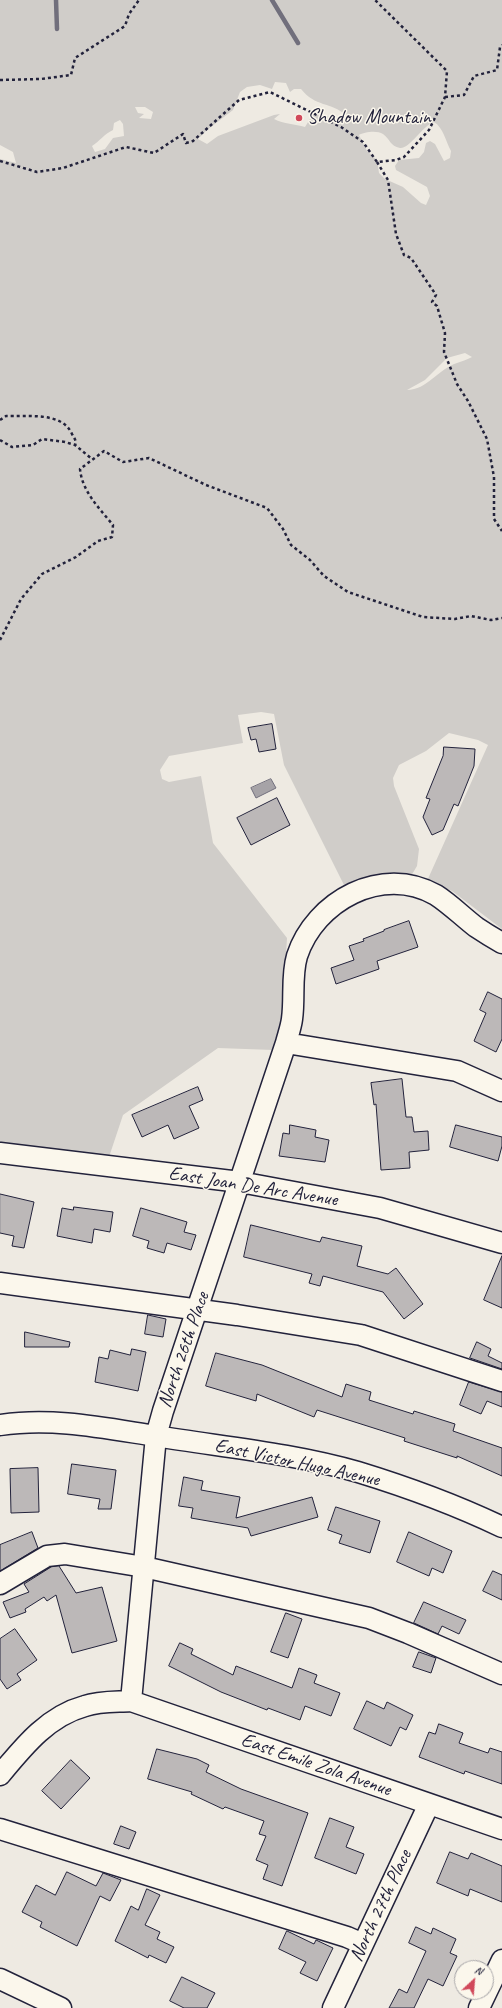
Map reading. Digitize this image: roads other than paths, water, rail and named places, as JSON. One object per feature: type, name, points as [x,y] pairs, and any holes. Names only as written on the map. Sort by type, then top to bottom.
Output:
[{"type":"street","name":"North 26th Place","points":[[131,1701],[156,1436],[163,1411],[286,1043],[292,1020],[294,973],[297,957],[304,940],[314,925],[337,901],[368,887],[396,883],[416,887],[436,895],[477,927],[502,943]]},
{"type":"street","points":[[286,1043],[457,1071],[502,1091]]},
{"type":"street","name":"East Joan De Arc Avenue","points":[[0,1153],[240,1182],[380,1208],[502,1243]]},
{"type":"street","points":[[0,1283],[197,1311],[237,1315],[361,1335],[502,1381]]},
{"type":"street","name":"East Victor Hugo Avenue","points":[[0,1425],[48,1421],[89,1425],[251,1450],[357,1472],[444,1502],[502,1527]]},
{"type":"street","points":[[0,1584],[47,1556],[59,1554],[144,1566],[368,1618],[408,1633],[502,1674]]},
{"type":"street","points":[[0,1775],[23,1747],[40,1731],[64,1714],[85,1705],[131,1701]]},
{"type":"street","name":"East Emile Zola Avenue","points":[[131,1701],[502,1829]]},
{"type":"street","name":"North 27th Place","points":[[333,2008],[429,1804]]},
{"type":"street","points":[[0,1829],[347,1937],[363,1944]]},
{"type":"street","points":[[479,2008],[502,1960]]},
{"type":"street","points":[[0,1979],[61,2008]]},
{"type":"waterway","points":[[56,0],[57,29]]},
{"type":"waterway","points":[[272,0],[298,43]]},
{"type":"place","name":"Shadow Mountain","points":[[299,118]]}]
